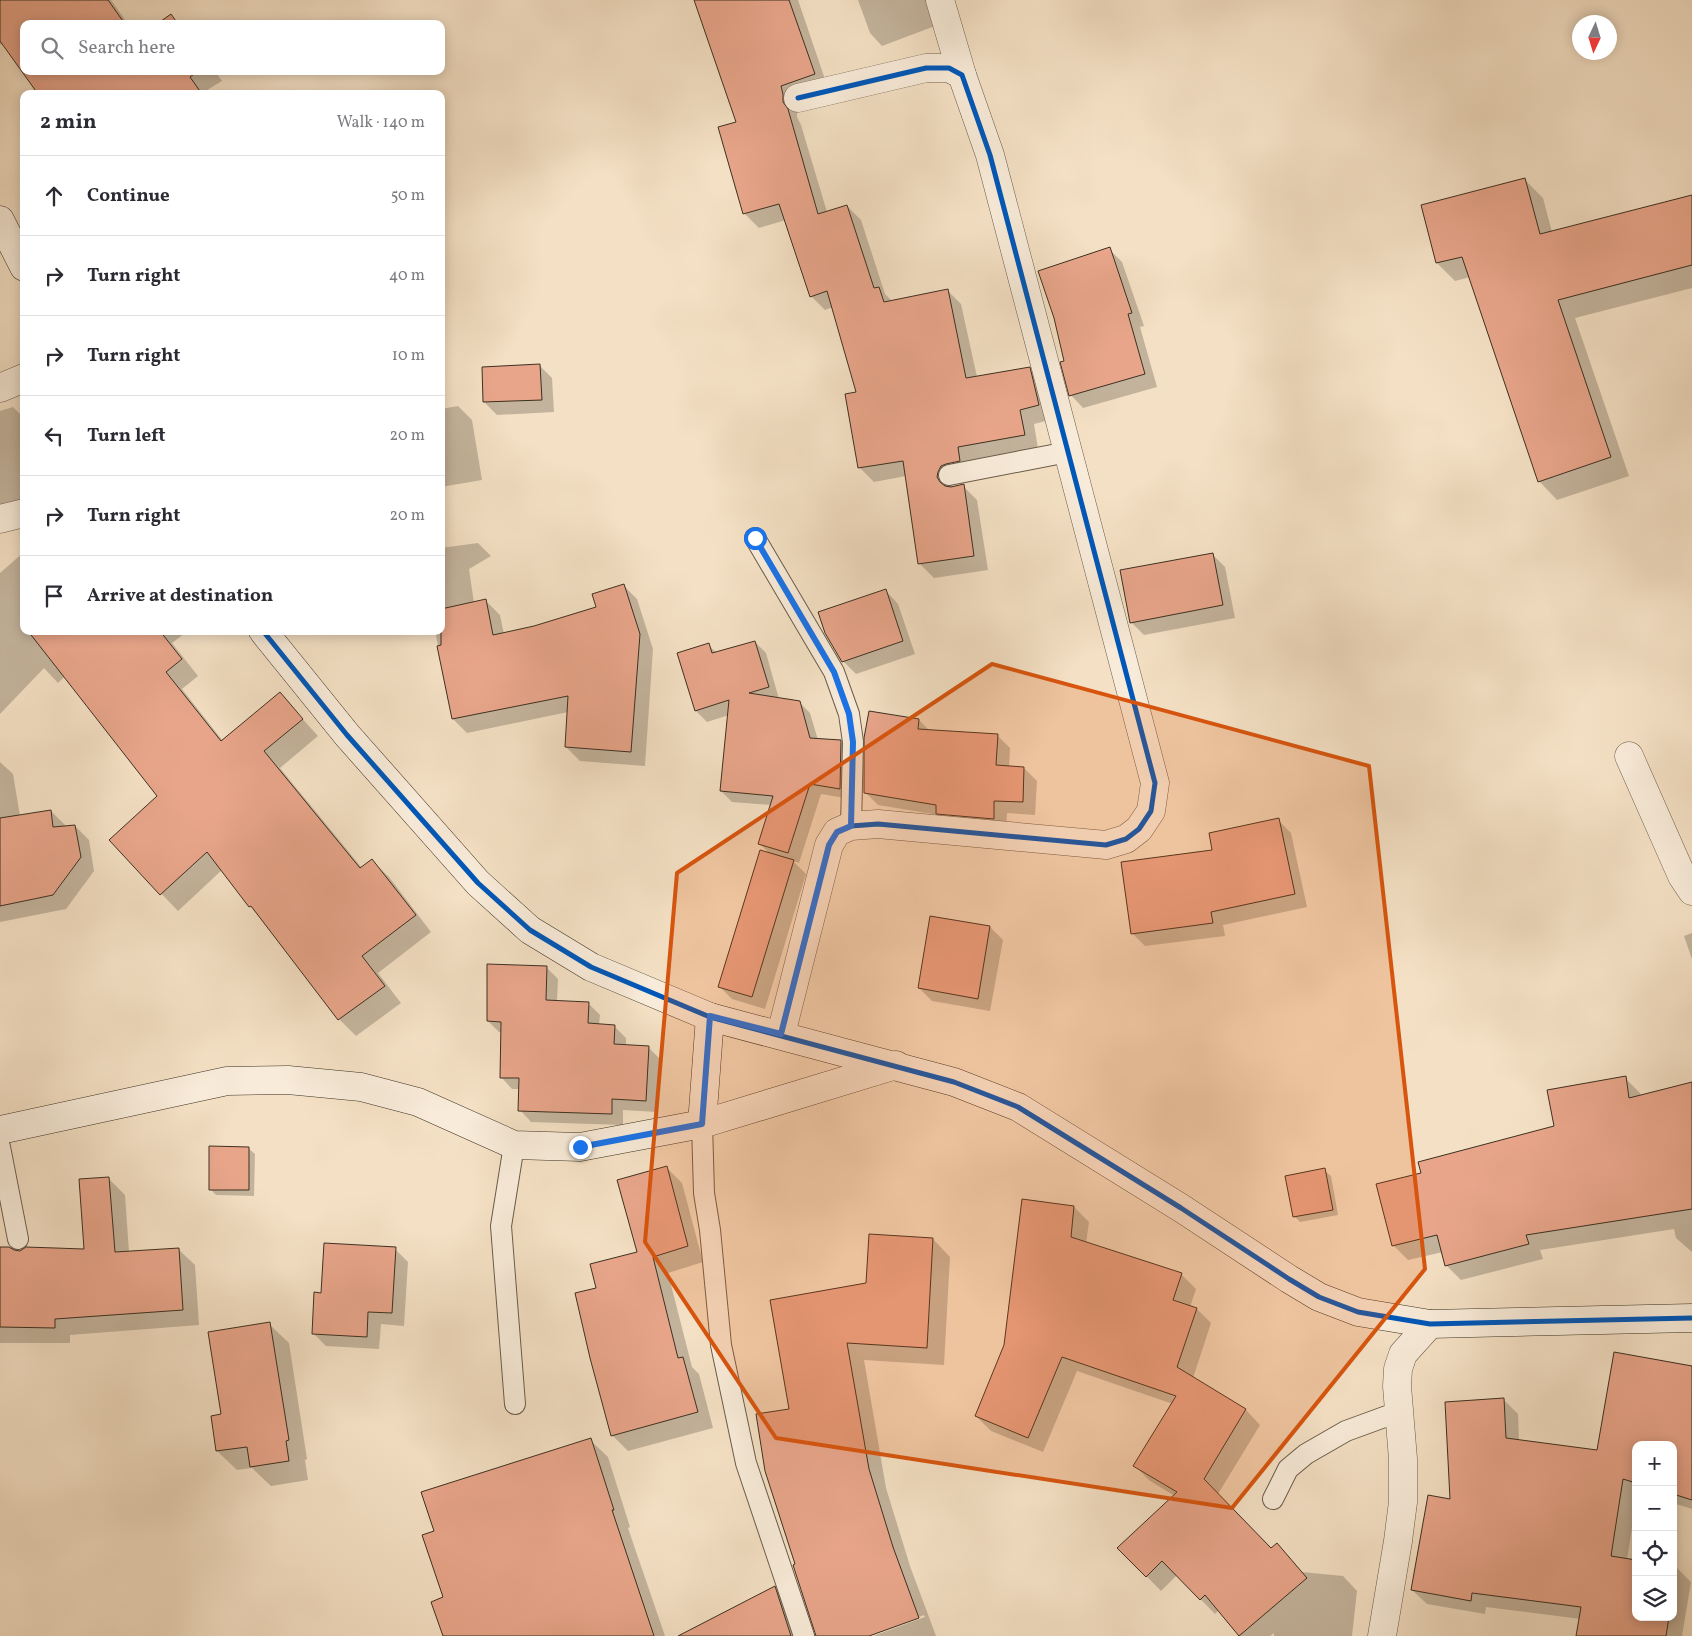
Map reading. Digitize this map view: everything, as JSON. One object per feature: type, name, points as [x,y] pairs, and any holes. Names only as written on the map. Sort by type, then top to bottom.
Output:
[{"type":"street","points":[[781,1034],[829,845],[837,832],[851,826],[878,824],[1106,845],[1126,839],[1139,829],[1151,811],[1155,783],[990,155],[962,75],[940,0]]},
{"type":"street","points":[[798,98],[926,68],[949,68],[962,75]]},
{"type":"street","points":[[0,220],[20,259]]},
{"type":"street","points":[[0,388],[20,380]]},
{"type":"street","points":[[0,519],[20,513]]},
{"type":"street","points":[[266,635],[347,735],[478,883],[530,930],[591,967],[710,1016],[954,1082],[1018,1107],[1181,1208],[1289,1280],[1319,1297],[1358,1312],[1430,1324],[1692,1318]]},
{"type":"street","points":[[1629,756],[1682,876],[1692,891]]},
{"type":"street","points":[[702,1124],[710,1016]]},
{"type":"street","points":[[0,1130],[227,1081],[288,1080],[361,1087],[418,1102],[514,1146],[580,1147],[702,1124],[896,1065]]},
{"type":"street","points":[[1382,1636],[1403,1502],[1403,1459],[1397,1386],[1398,1369],[1402,1354],[1430,1324]]},
{"type":"lane","points":[[949,475],[1068,452]]},
{"type":"lane","points":[[755,538],[834,672],[849,714],[853,742],[851,826]]},
{"type":"lane","points":[[702,1124],[704,1193],[710,1230],[721,1345],[746,1463],[804,1636]]},
{"type":"lane","points":[[514,1146],[501,1226],[515,1404]]},
{"type":"lane","points":[[0,1147],[18,1239]]},
{"type":"lane","points":[[1272,1500],[1288,1470],[1306,1454],[1346,1431],[1398,1412]]},
{"type":"highlighted area","points":[[992,664],[1369,766],[1425,1269],[1232,1508],[776,1438],[645,1242],[677,873]]},
{"type":"building","points":[[0,0],[108,0],[122,20],[20,20],[20,69],[0,41]]},
{"type":"building","points":[[694,0],[789,0],[815,74],[781,86],[783,102],[788,109],[818,214],[847,205],[874,288],[879,287],[884,302],[948,289],[966,378],[1030,367],[1039,405],[1020,410],[1025,435],[958,447],[960,461],[941,466],[938,472],[937,477],[945,486],[951,487],[964,484],[974,556],[918,564],[903,461],[858,468],[845,394],[856,392],[827,291],[810,297],[779,204],[743,214],[718,127],[736,122]]},
{"type":"building","points":[[171,14],[175,20],[163,20]]},
{"type":"building","points":[[24,75],[193,75],[190,77],[199,90],[35,90]]},
{"type":"building","points":[[1525,178],[1540,234],[1692,195],[1692,265],[1558,300],[1611,457],[1538,482],[1462,257],[1436,263],[1421,205]]},
{"type":"building","points":[[1110,247],[1132,313],[1128,314],[1145,374],[1069,396],[1060,362],[1064,361],[1054,318],[1038,271]]},
{"type":"building","points":[[540,364],[542,400],[483,402],[482,367]]},
{"type":"building","points":[[1213,553],[1223,605],[1130,623],[1120,570]]},
{"type":"building","points":[[624,584],[640,634],[631,752],[565,747],[568,696],[452,719],[437,646],[441,645],[441,635],[445,635],[445,608],[486,599],[493,635],[534,626],[596,607],[592,594]]},
{"type":"building","points":[[886,589],[903,641],[842,662],[825,633],[818,612]]},
{"type":"building","points":[[31,635],[163,635],[182,659],[166,672],[221,741],[280,692],[303,719],[264,751],[360,868],[372,859],[416,915],[362,956],[385,986],[338,1020],[207,852],[160,895],[109,840],[157,796]]},
{"type":"building","points":[[755,641],[769,687],[749,693],[800,701],[810,738],[841,740],[840,789],[810,784],[788,853],[758,844],[773,796],[720,791],[729,700],[695,711],[677,653],[709,643],[712,653]]},
{"type":"building","points":[[869,711],[919,719],[918,729],[998,734],[996,765],[1024,767],[1023,802],[994,801],[994,819],[936,814],[936,805],[864,793],[864,738]]},
{"type":"building","points":[[51,810],[53,827],[75,825],[81,857],[53,895],[0,906],[0,818]]},
{"type":"building","points":[[1279,818],[1295,894],[1211,912],[1213,923],[1131,934],[1121,862],[1212,850],[1209,833]]},
{"type":"building","points":[[760,850],[794,860],[752,997],[718,987]]},
{"type":"building","points":[[930,916],[990,926],[978,999],[918,988]]},
{"type":"building","points":[[487,964],[547,966],[546,1000],[589,1002],[588,1023],[615,1025],[614,1044],[649,1046],[646,1101],[612,1099],[612,1114],[518,1111],[519,1078],[500,1078],[501,1022],[487,1021]]},
{"type":"building","points":[[1626,1076],[1629,1098],[1692,1082],[1692,1209],[1526,1235],[1529,1244],[1445,1266],[1437,1235],[1392,1246],[1376,1184],[1421,1173],[1418,1162],[1554,1126],[1547,1090]]},
{"type":"building","points":[[209,1146],[249,1147],[249,1190],[209,1190]]},
{"type":"building","points":[[667,1166],[688,1246],[653,1257],[678,1358],[683,1357],[698,1412],[611,1436],[575,1293],[596,1288],[590,1264],[637,1252],[617,1180]]},
{"type":"building","points":[[1325,1168],[1333,1210],[1293,1217],[1285,1176]]},
{"type":"building","points":[[109,1177],[115,1252],[179,1248],[183,1310],[55,1319],[55,1328],[0,1327],[0,1247],[9,1247],[20,1251],[26,1247],[84,1249],[79,1179]]},
{"type":"building","points":[[1022,1199],[1074,1206],[1071,1237],[1182,1273],[1173,1300],[1197,1308],[1177,1367],[1246,1409],[1204,1479],[1271,1548],[1277,1543],[1307,1578],[1239,1636],[1205,1595],[1200,1600],[1162,1561],[1146,1577],[1117,1548],[1177,1492],[1133,1466],[1176,1396],[1062,1357],[1028,1438],[975,1416],[1004,1345]]},
{"type":"building","points":[[869,1234],[933,1238],[927,1348],[847,1343],[869,1469],[893,1547],[919,1618],[869,1636],[816,1636],[765,1471],[756,1414],[789,1409],[770,1300],[866,1283]]},
{"type":"building","points":[[324,1243],[396,1247],[392,1313],[368,1312],[367,1337],[312,1334],[314,1292],[321,1293]]},
{"type":"building","points":[[270,1322],[289,1440],[286,1441],[289,1461],[250,1467],[247,1447],[216,1451],[211,1416],[221,1414],[208,1332]]},
{"type":"building","points":[[1614,1352],[1692,1366],[1692,1500],[1677,1495],[1677,1441],[1632,1441],[1632,1482],[1623,1479],[1611,1556],[1632,1559],[1632,1621],[1668,1621],[1666,1636],[1576,1636],[1581,1607],[1472,1593],[1471,1601],[1411,1590],[1428,1495],[1450,1499],[1445,1402],[1504,1398],[1506,1438],[1597,1450]]},
{"type":"building","points":[[591,1438],[614,1510],[612,1510],[654,1636],[443,1636],[431,1602],[443,1597],[422,1535],[434,1531],[421,1492]]},
{"type":"building","points":[[775,1586],[791,1636],[678,1636]]},
{"type":"cycle path","points":[[781,1034],[829,845],[837,832],[851,826],[878,824],[1106,845],[1126,839],[1139,829],[1151,811],[1155,783],[990,155],[962,75],[949,68],[926,68],[798,98]]},
{"type":"cycle path","points":[[266,635],[347,735],[478,883],[530,930],[591,967],[710,1017],[954,1082],[1018,1107],[1181,1208],[1289,1279],[1319,1297],[1358,1312],[1430,1324],[1692,1318]]},
{"type":"route","points":[[580,1147],[702,1124],[710,1016],[781,1034],[829,845],[837,832],[851,826],[853,742],[849,714],[834,672],[755,538]]}]
